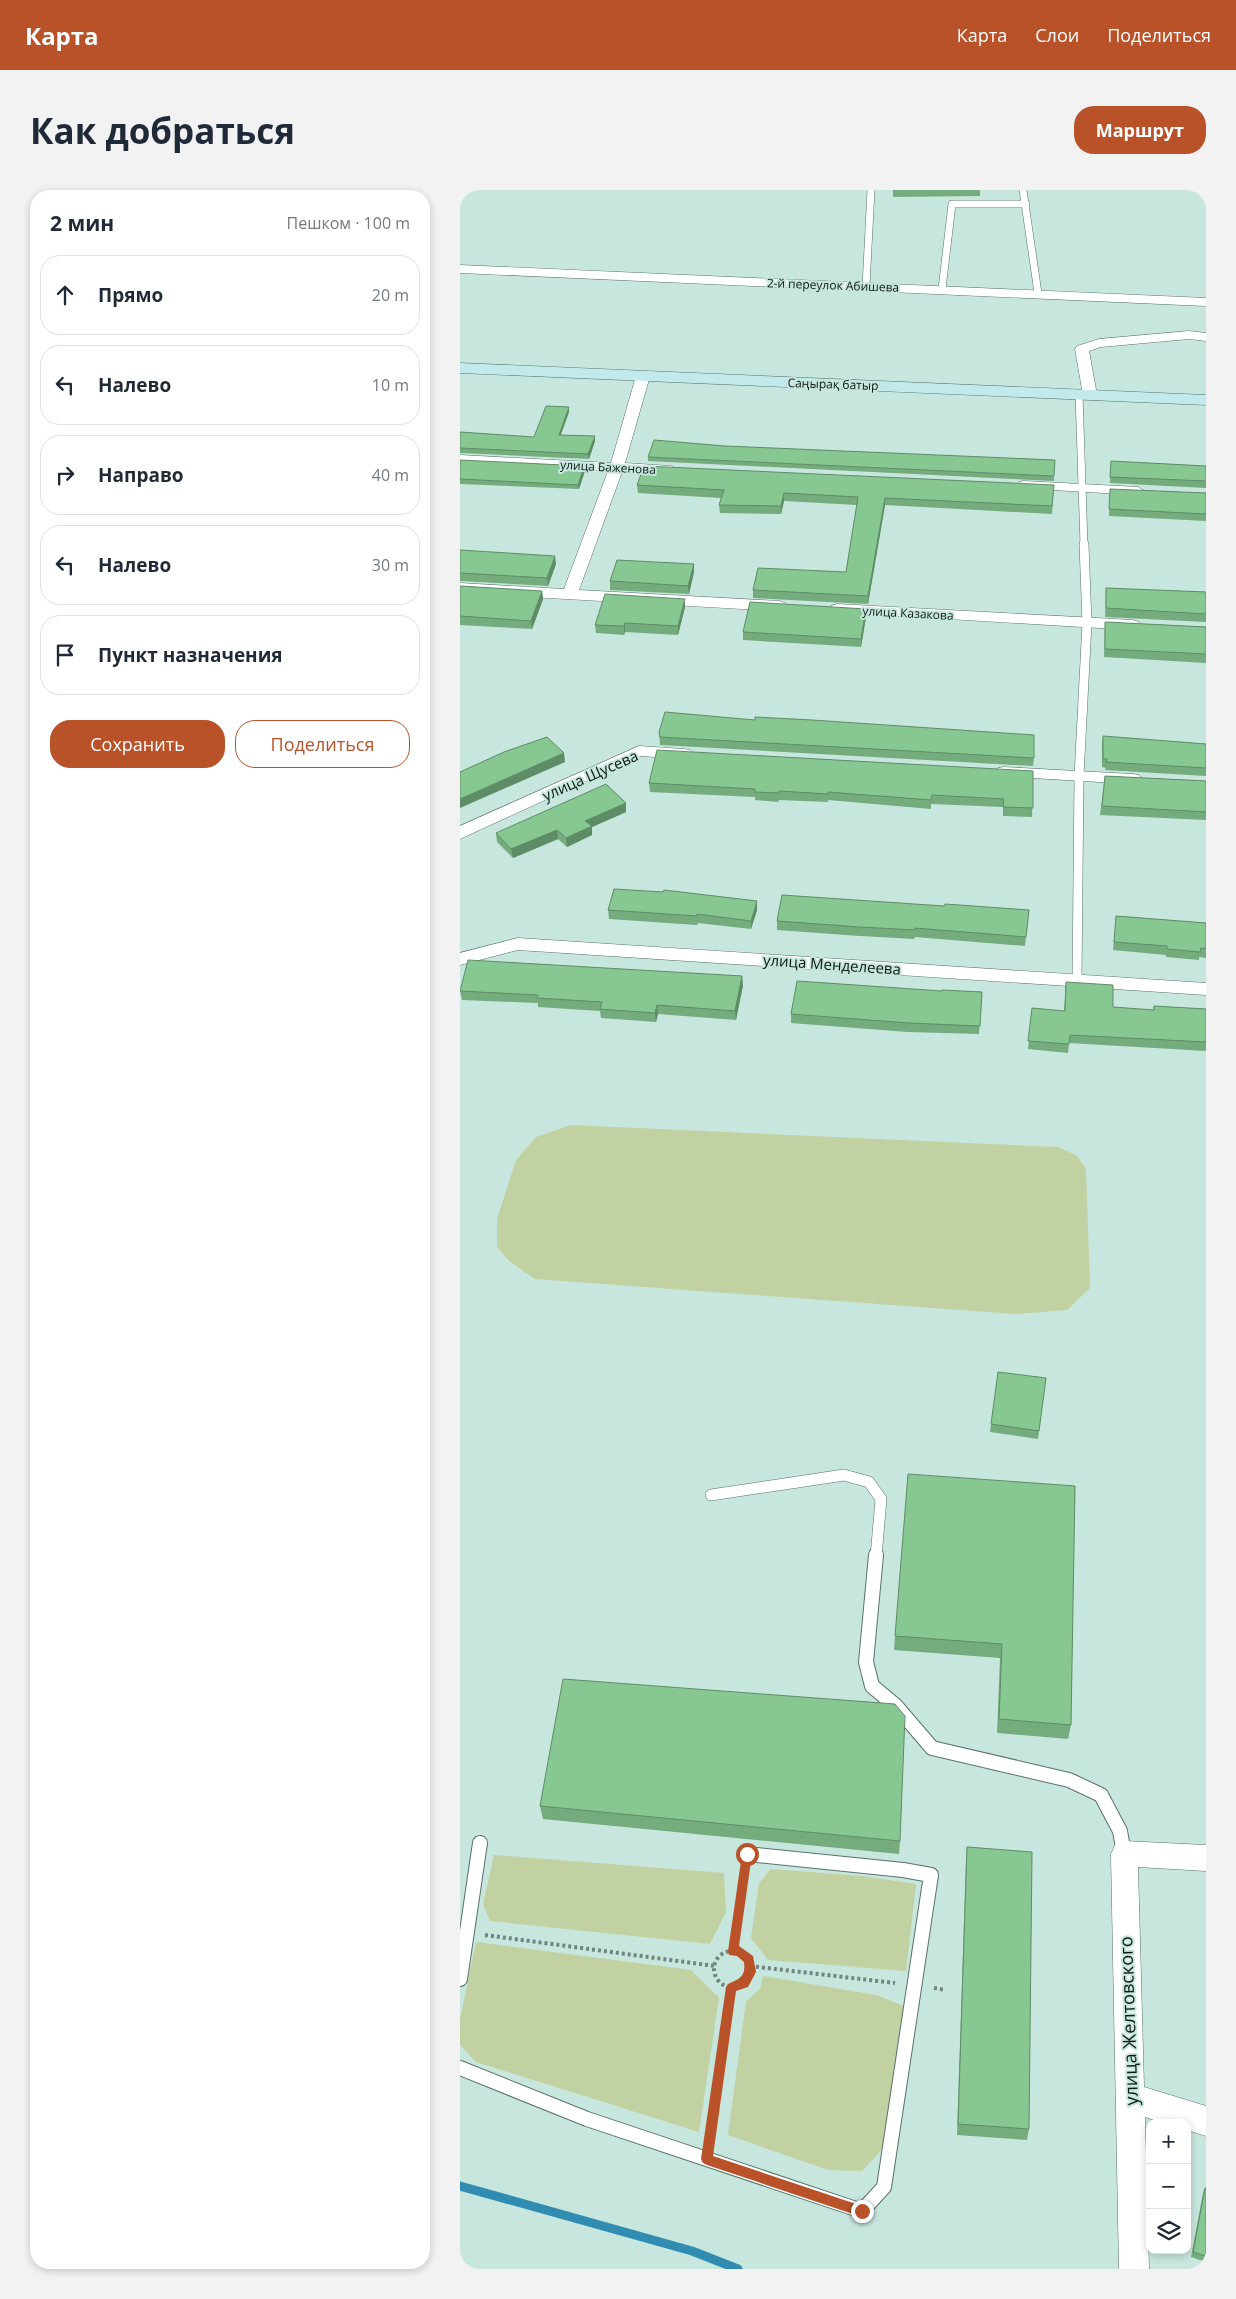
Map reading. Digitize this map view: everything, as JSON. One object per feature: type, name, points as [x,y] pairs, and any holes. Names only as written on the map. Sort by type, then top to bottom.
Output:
[{"type":"street","name":"2-й переулок Абишева","points":[[460,268],[1206,302]]},
{"type":"street","points":[[1084,394],[1082,350],[1085,347],[1100,343],[1188,335],[1206,337]]},
{"type":"street","name":"Саңырақ батыр","points":[[460,368],[1206,400]]},
{"type":"street","points":[[570,594],[617,467],[643,376]]},
{"type":"street","name":"улица Баженова","points":[[460,459],[686,470]]},
{"type":"street","points":[[1013,484],[1149,491]]},
{"type":"street","points":[[460,588],[799,607]]},
{"type":"street","name":"улица Казакова","points":[[819,608],[1146,626]]},
{"type":"street","name":"улица Щусева","points":[[460,833],[639,751],[697,754]]},
{"type":"street","points":[[991,771],[1147,780]]},
{"type":"street","name":"улица Менделеева","points":[[460,959],[518,944],[1206,989]]},
{"type":"street","points":[[1124,1854],[1206,1858]]},
{"type":"street","name":"улица Желтовского","points":[[1124,1854],[1124,1929],[1131,2098],[1134,2269]]},
{"type":"street","points":[[1131,2098],[1206,2121]]},
{"type":"lane","points":[[866,286],[871,190]]},
{"type":"lane","points":[[1023,190],[1038,294]]},
{"type":"lane","points":[[942,289],[952,204],[1026,204]]},
{"type":"lane","points":[[1077,980],[1079,776],[1087,623],[1082,488],[1084,394]]},
{"type":"lane","points":[[711,1495],[844,1475],[869,1482],[881,1499],[866,1662],[872,1686],[896,1706],[932,1748],[1069,1780],[1100,1795],[1120,1831],[1124,1854]]},
{"type":"lane","points":[[460,1979],[480,1843]]},
{"type":"lane","points":[[460,2068],[587,2119],[862,2211],[884,2187],[931,1875],[903,1870],[747,1854]]},
{"type":"path","points":[[733,1951],[747,1854]]},
{"type":"path","points":[[467,1933],[715,1966]]},
{"type":"path","points":[[726,1951],[733,1951],[739,1951],[749,1959],[750,1972],[744,1983],[732,1987],[719,1983],[713,1972],[716,1959],[726,1951]]},
{"type":"path","points":[[750,1966],[946,1990]]},
{"type":"path","points":[[707,2159],[732,1987]]},
{"type":"green space","points":[[571,1125],[1057,1147],[1076,1155],[1086,1168],[1090,1288],[1067,1310],[1015,1314],[535,1279],[509,1261],[497,1247],[497,1219],[516,1160],[536,1137]]},
{"type":"green space","points":[[494,1855],[724,1873],[726,1912],[710,1944],[490,1921],[483,1904]]},
{"type":"green space","points":[[771,1869],[862,1876],[916,1884],[906,1971],[768,1960],[751,1938],[759,1883]]},
{"type":"green space","points":[[476,1942],[691,1970],[719,1998],[699,2132],[476,2062],[460,2045],[460,2019]]},
{"type":"green space","points":[[763,1976],[876,1995],[909,2008],[886,2145],[862,2171],[828,2170],[728,2135],[746,2001],[760,1989]]},
{"type":"building","points":[[546,406],[569,407],[559,435],[595,436],[588,454],[460,448],[460,432],[534,437]]},
{"type":"building","points":[[654,440],[725,446],[1055,460],[1054,476],[648,457]]},
{"type":"building","points":[[460,460],[584,466],[578,485],[460,479]]},
{"type":"building","points":[[1111,461],[1206,466],[1206,481],[1110,477]]},
{"type":"building","points":[[644,466],[1054,485],[1052,506],[885,498],[868,596],[753,590],[758,568],[846,572],[858,497],[784,493],[781,506],[719,505],[724,490],[637,485]]},
{"type":"building","points":[[1110,489],[1206,493],[1206,514],[1109,509]]},
{"type":"building","points":[[460,550],[555,556],[547,578],[460,573]]},
{"type":"building","points":[[617,560],[694,564],[688,586],[610,581]]},
{"type":"building","points":[[460,586],[542,591],[531,621],[460,616]]},
{"type":"building","points":[[1106,588],[1206,592],[1206,614],[1106,608]]},
{"type":"building","points":[[605,594],[685,599],[678,626],[625,623],[624,626],[595,625]]},
{"type":"building","points":[[750,602],[866,609],[861,639],[743,632]]},
{"type":"building","points":[[1105,622],[1206,627],[1206,654],[1105,649]]},
{"type":"building","points":[[665,712],[755,720],[755,717],[812,720],[1034,735],[1034,758],[660,737],[659,732]]},
{"type":"building","points":[[1103,736],[1206,744],[1206,768],[1106,762],[1107,759],[1103,759]]},
{"type":"building","points":[[547,737],[564,753],[460,799],[460,772],[504,752]]},
{"type":"building","points":[[657,750],[1033,771],[1033,808],[1003,807],[1004,799],[932,795],[931,800],[828,792],[828,794],[779,791],[778,793],[755,792],[755,789],[649,783]]},
{"type":"building","points":[[1105,776],[1206,781],[1206,812],[1102,806]]},
{"type":"building","points":[[606,784],[626,803],[585,821],[592,826],[566,838],[557,830],[511,849],[496,833]]},
{"type":"building","points":[[614,889],[663,892],[664,890],[757,901],[751,921],[697,914],[697,916],[608,910]]},
{"type":"building","points":[[782,895],[1029,910],[1026,937],[915,928],[915,930],[777,921]]},
{"type":"building","points":[[1116,916],[1206,923],[1206,949],[1201,948],[1200,952],[1167,949],[1167,946],[1114,942]]},
{"type":"building","points":[[468,960],[742,976],[735,1011],[657,1005],[655,1013],[600,1009],[602,1002],[537,998],[538,995],[460,991]]},
{"type":"building","points":[[797,981],[982,992],[980,1026],[909,1023],[791,1014]]},
{"type":"building","points":[[1066,982],[1113,985],[1113,1007],[1154,1010],[1154,1006],[1206,1009],[1206,1042],[1070,1035],[1069,1044],[1028,1041],[1032,1008],[1065,1011]]},
{"type":"building","points":[[998,1372],[1046,1378],[1039,1431],[991,1424]]},
{"type":"building","points":[[908,1474],[1075,1486],[1071,1725],[999,1719],[1002,1644],[895,1636]]},
{"type":"building","points":[[563,1679],[895,1704],[905,1716],[900,1841],[540,1806]]},
{"type":"building","points":[[967,1847],[1032,1852],[1029,2129],[958,2124]]},
{"type":"building","points":[[1206,2188],[1206,2256],[1193,2252]]},
{"type":"waterway","points":[[460,2186],[692,2251],[738,2269]]},
{"type":"route","points":[[747,1854],[733,1951],[739,1951],[749,1959],[750,1972],[744,1983],[732,1987],[707,2159],[862,2211]]}]
